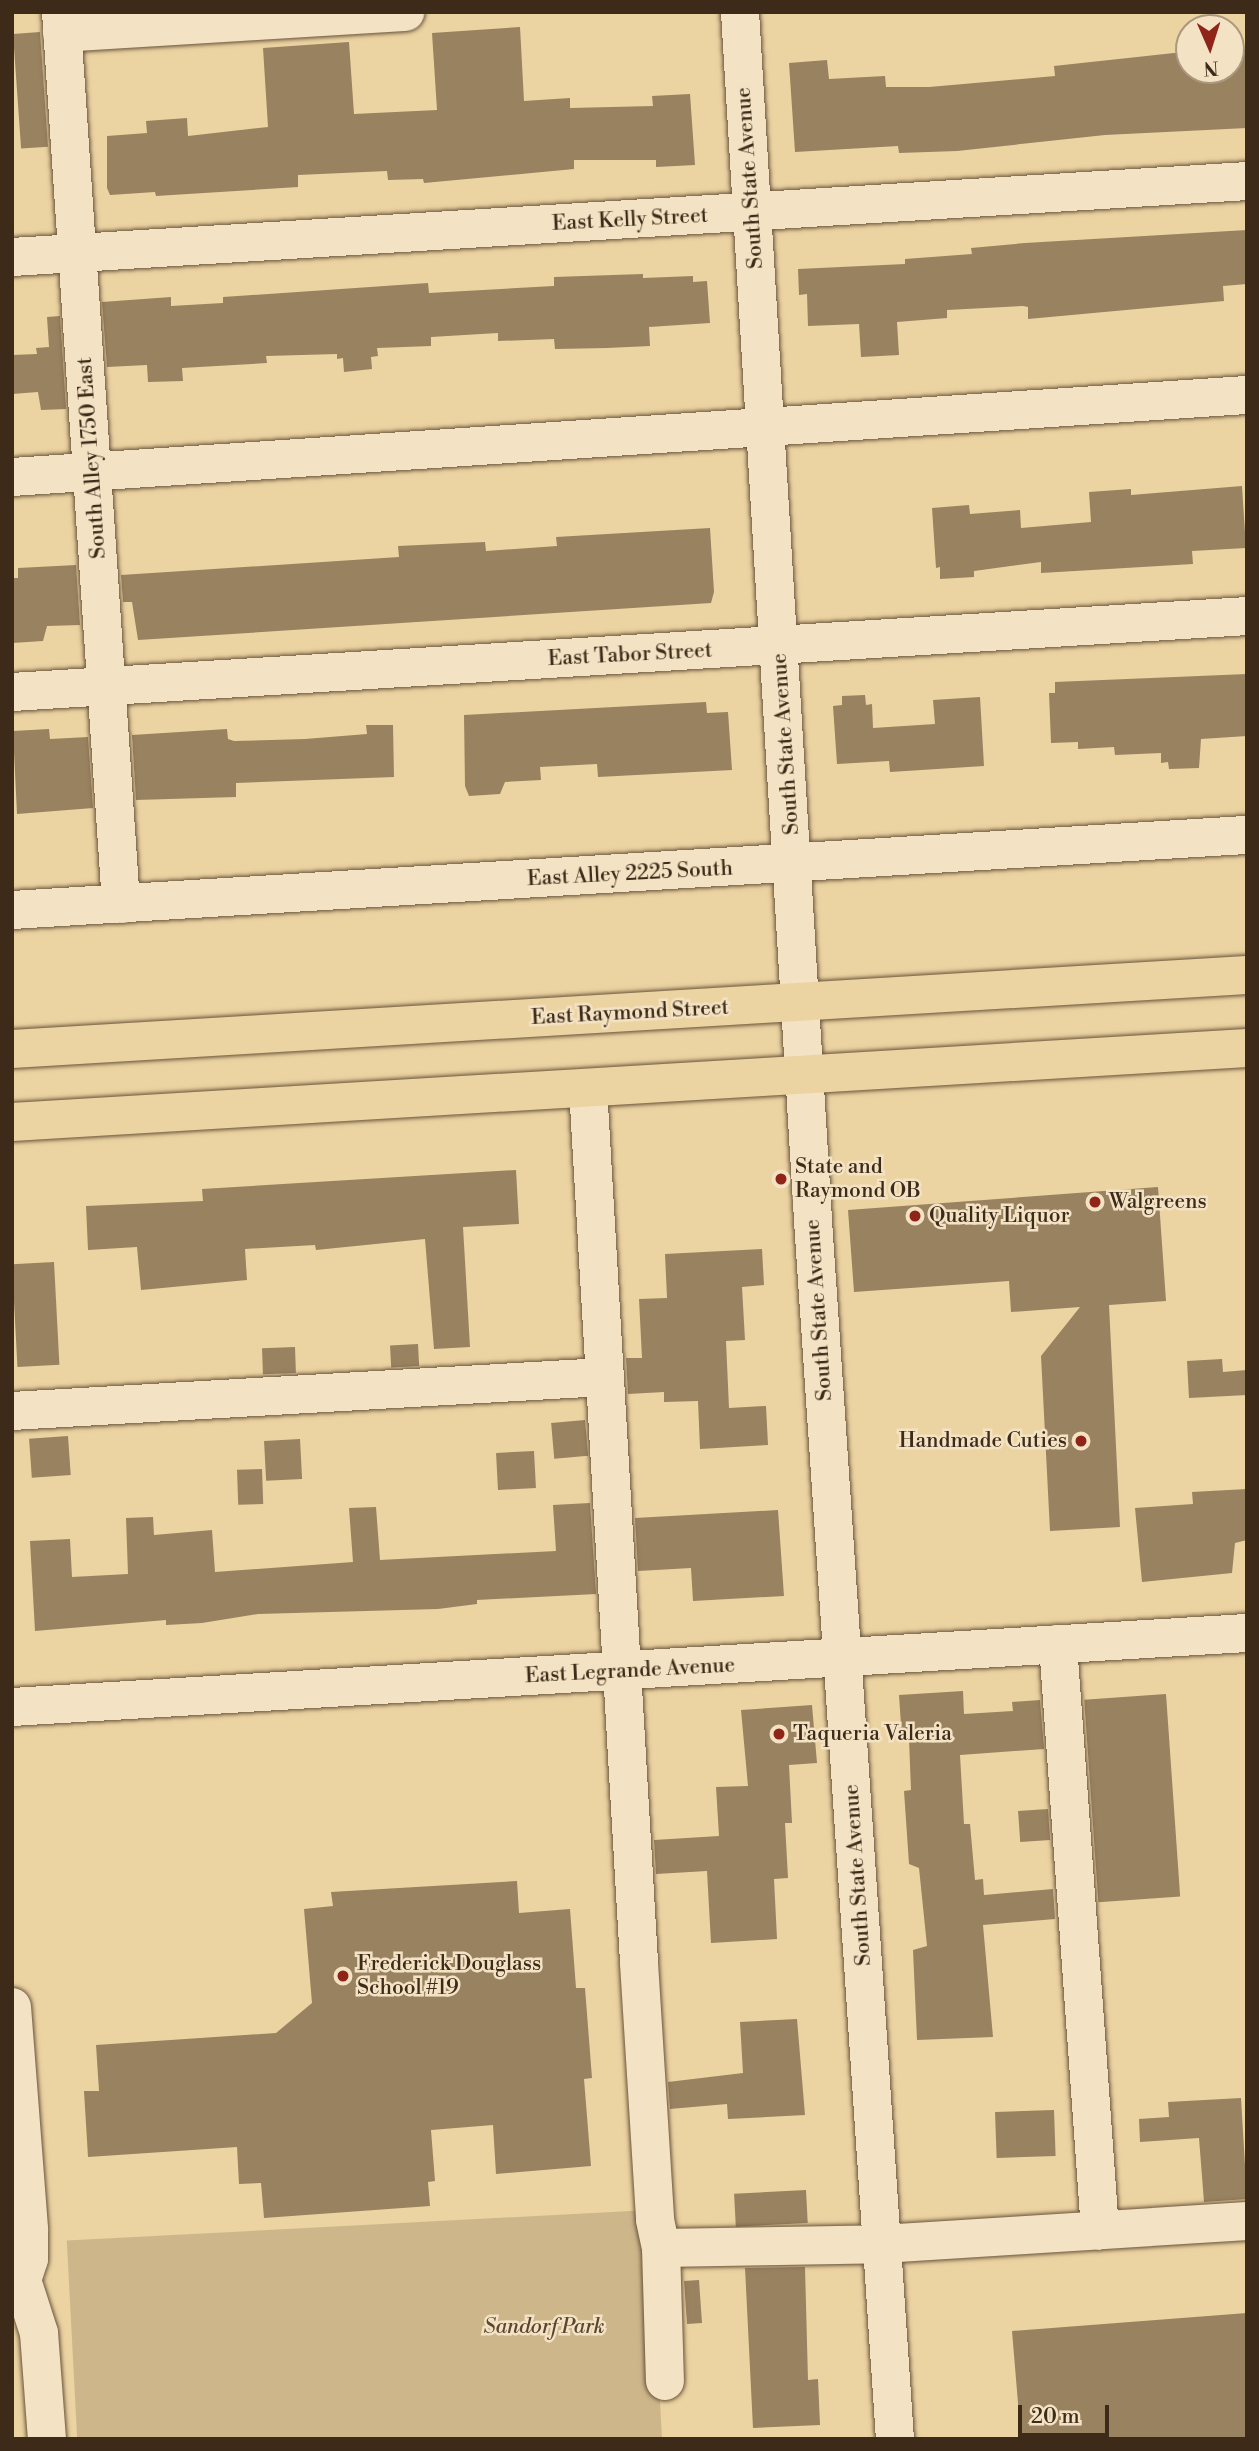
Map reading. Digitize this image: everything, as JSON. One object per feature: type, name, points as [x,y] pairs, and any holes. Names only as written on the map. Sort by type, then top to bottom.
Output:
[{"type":"main road","name":"East Raymond Street","points":[[12,1049],[1247,975]]},
{"type":"main road","points":[[12,1122],[1247,1048]]},
{"type":"street","points":[[61,22],[405,12]]},
{"type":"street","name":"South State Avenue","points":[[740,12],[805,1076],[895,2439]]},
{"type":"street","name":"South Alley 1750 East","points":[[61,22],[121,904]]},
{"type":"street","name":"East Kelly Street","points":[[12,257],[1247,181]]},
{"type":"street","points":[[12,477],[1247,396]]},
{"type":"street","name":"East Tabor Street","points":[[12,692],[1247,616]]},
{"type":"street","name":"East Alley 2225 South","points":[[12,911],[1247,835]]},
{"type":"street","points":[[588,1088],[655,2220],[661,2248],[665,2381]]},
{"type":"street","points":[[12,1412],[604,1377]]},
{"type":"street","name":"East Legrande Avenue","points":[[12,1707],[1247,1633]]},
{"type":"street","points":[[1058,1644],[1100,2230]]},
{"type":"street","points":[[12,2007],[29,2230],[29,2259],[17,2285],[39,2333],[47,2439]]},
{"type":"street","points":[[661,2248],[882,2244],[1247,2221]]},
{"type":"green space","name":"Sandorf Park","points":[[650,2210],[662,2439],[77,2439],[67,2241]]},
{"type":"building","points":[[520,27],[524,101],[570,98],[570,108],[653,106],[652,96],[690,94],[695,165],[656,167],[656,160],[574,160],[574,169],[424,183],[423,179],[388,180],[387,171],[298,175],[298,187],[156,196],[155,192],[110,195],[107,188],[107,136],[147,133],[146,121],[187,118],[188,136],[268,127],[263,48],[349,42],[354,114],[437,110],[432,33]]},
{"type":"building","points":[[40,32],[48,147],[21,149],[13,34]]},
{"type":"building","points":[[1245,49],[1247,128],[1105,135],[957,151],[899,153],[898,146],[795,152],[789,63],[827,60],[829,79],[885,76],[886,87],[929,87],[1055,76],[1054,66],[1175,53],[1175,84],[1245,84]]},
{"type":"building","points":[[1247,230],[1247,284],[1223,286],[1224,301],[1028,319],[1028,307],[1023,306],[947,310],[947,318],[897,322],[899,355],[861,357],[859,324],[808,326],[807,294],[799,295],[798,269],[905,264],[905,259],[972,254],[971,248],[1025,243]]},
{"type":"building","points":[[643,274],[643,278],[693,276],[693,282],[707,281],[710,323],[649,327],[650,346],[555,349],[554,339],[498,341],[498,333],[431,337],[431,346],[377,348],[378,356],[371,357],[372,369],[344,372],[343,358],[337,359],[337,354],[266,356],[267,363],[182,368],[183,381],[148,382],[147,365],[107,367],[102,302],[171,297],[171,306],[223,303],[223,297],[428,283],[429,293],[554,286],[554,277]]},
{"type":"building","points":[[60,316],[66,409],[41,410],[38,392],[12,394],[12,355],[37,354],[36,348],[49,347],[47,317]]},
{"type":"building","points":[[1242,486],[1246,548],[1192,551],[1193,564],[1041,573],[1041,562],[974,571],[974,577],[940,579],[940,567],[936,568],[932,508],[969,505],[970,514],[1020,510],[1021,528],[1091,522],[1089,492],[1131,489],[1131,495]]},
{"type":"building","points":[[710,528],[714,592],[711,603],[138,640],[132,602],[123,602],[121,575],[399,557],[398,546],[485,542],[486,551],[557,546],[556,537]]},
{"type":"building","points":[[76,565],[80,625],[47,626],[43,641],[12,643],[12,578],[18,578],[18,568]]},
{"type":"building","points":[[1247,674],[1247,736],[1201,739],[1199,768],[1169,769],[1168,762],[1161,763],[1161,753],[1115,755],[1114,747],[1078,749],[1078,742],[1051,743],[1049,693],[1055,693],[1055,682]]},
{"type":"building","points":[[865,695],[866,705],[872,704],[873,728],[935,724],[933,700],[980,697],[984,766],[890,772],[889,761],[837,764],[833,706],[842,705],[842,696]]},
{"type":"building","points":[[706,702],[707,713],[728,712],[732,770],[598,777],[597,764],[540,767],[541,780],[505,782],[500,794],[469,796],[465,786],[464,715]]},
{"type":"building","points":[[366,725],[393,725],[394,777],[236,783],[236,797],[136,800],[132,735],[227,729],[228,739],[234,741],[305,739],[367,734]]},
{"type":"building","points":[[49,729],[50,739],[88,737],[93,808],[17,814],[13,731]]},
{"type":"building","points":[[516,1170],[519,1224],[463,1227],[470,1347],[434,1349],[425,1239],[316,1250],[315,1245],[245,1249],[247,1280],[141,1290],[137,1247],[88,1250],[86,1206],[203,1201],[202,1189]]},
{"type":"building","points":[[1158,1187],[1166,1301],[1109,1305],[1120,1527],[1050,1531],[1041,1356],[1080,1307],[1011,1312],[1009,1281],[854,1292],[848,1210]]},
{"type":"building","points":[[762,1249],[764,1285],[742,1287],[745,1340],[726,1341],[729,1408],[766,1406],[768,1445],[700,1449],[698,1401],[664,1402],[664,1392],[628,1394],[626,1358],[642,1358],[639,1299],[667,1298],[665,1254]]},
{"type":"building","points":[[54,1262],[59,1365],[17,1367],[12,1264]]},
{"type":"building","points":[[418,1344],[419,1366],[391,1367],[390,1345]]},
{"type":"building","points":[[295,1347],[296,1373],[263,1374],[262,1348]]},
{"type":"building","points":[[1222,1359],[1223,1372],[1247,1370],[1247,1395],[1189,1398],[1187,1361]]},
{"type":"building","points":[[585,1420],[588,1456],[554,1459],[551,1423]]},
{"type":"building","points":[[68,1436],[71,1475],[32,1478],[29,1439]]},
{"type":"building","points":[[300,1439],[302,1479],[266,1481],[264,1441]]},
{"type":"building","points":[[534,1451],[536,1488],[498,1490],[496,1453]]},
{"type":"building","points":[[262,1469],[263,1504],[238,1505],[237,1470]]},
{"type":"building","points":[[1247,1489],[1247,1540],[1235,1543],[1232,1573],[1142,1582],[1135,1508],[1193,1504],[1192,1492]]},
{"type":"building","points":[[590,1503],[596,1594],[477,1600],[477,1604],[438,1609],[258,1614],[202,1623],[166,1625],[166,1620],[35,1631],[30,1541],[70,1539],[72,1577],[128,1574],[126,1518],[153,1517],[154,1535],[212,1530],[215,1572],[353,1562],[349,1508],[376,1507],[380,1560],[556,1551],[553,1505]]},
{"type":"building","points":[[778,1510],[784,1596],[693,1601],[691,1568],[638,1571],[635,1518]]},
{"type":"building","points":[[963,1691],[964,1714],[1013,1711],[1012,1702],[1040,1700],[1044,1749],[960,1755],[964,1824],[970,1824],[975,1880],[983,1879],[984,1895],[1053,1889],[1055,1919],[983,1925],[993,2037],[917,2040],[913,1950],[927,1946],[919,1868],[909,1864],[904,1791],[911,1790],[909,1739],[902,1740],[899,1695]]},
{"type":"building","points":[[1166,1694],[1180,1897],[1098,1902],[1084,1700]]},
{"type":"building","points":[[812,1705],[817,1763],[789,1765],[792,1823],[785,1823],[788,1878],[774,1879],[777,1939],[711,1943],[707,1871],[656,1874],[654,1840],[719,1836],[716,1787],[748,1786],[741,1710]]},
{"type":"building","points":[[1048,1809],[1050,1840],[1020,1842],[1018,1811]]},
{"type":"building","points":[[517,1881],[519,1913],[570,1909],[576,1988],[585,1988],[592,2078],[584,2079],[591,2166],[496,2174],[493,2125],[431,2130],[435,2181],[428,2182],[430,2206],[264,2218],[261,2183],[239,2184],[237,2147],[88,2157],[84,2091],[99,2091],[96,2045],[276,2033],[312,2003],[304,1909],[333,1906],[331,1892]]},
{"type":"building","points":[[797,2019],[805,2115],[728,2119],[727,2104],[670,2109],[668,2082],[743,2073],[740,2022]]},
{"type":"building","points":[[1241,2098],[1247,2199],[1204,2202],[1199,2138],[1140,2142],[1139,2119],[1169,2117],[1168,2102]]},
{"type":"building","points":[[1054,2110],[1056,2156],[997,2158],[995,2112]]},
{"type":"building","points":[[806,2190],[808,2223],[736,2227],[734,2194]]},
{"type":"building","points":[[805,2267],[808,2380],[818,2379],[820,2425],[753,2428],[745,2268]]},
{"type":"building","points":[[699,2280],[702,2323],[687,2324],[684,2281]]},
{"type":"building","points":[[1247,2313],[1247,2439],[1021,2439],[1012,2331]]},
{"type":"place","name":"State and Raymond OB","points":[[781,1179]]},
{"type":"place","name":"Walgreens","points":[[1095,1202]]},
{"type":"place","name":"Quality Liquor","points":[[915,1216]]},
{"type":"place","name":"Handmade Cuties","points":[[1081,1441]]},
{"type":"place","name":"Taqueria Valeria","points":[[779,1734]]},
{"type":"place","name":"Frederick Douglass School #19","points":[[343,1976]]}]
